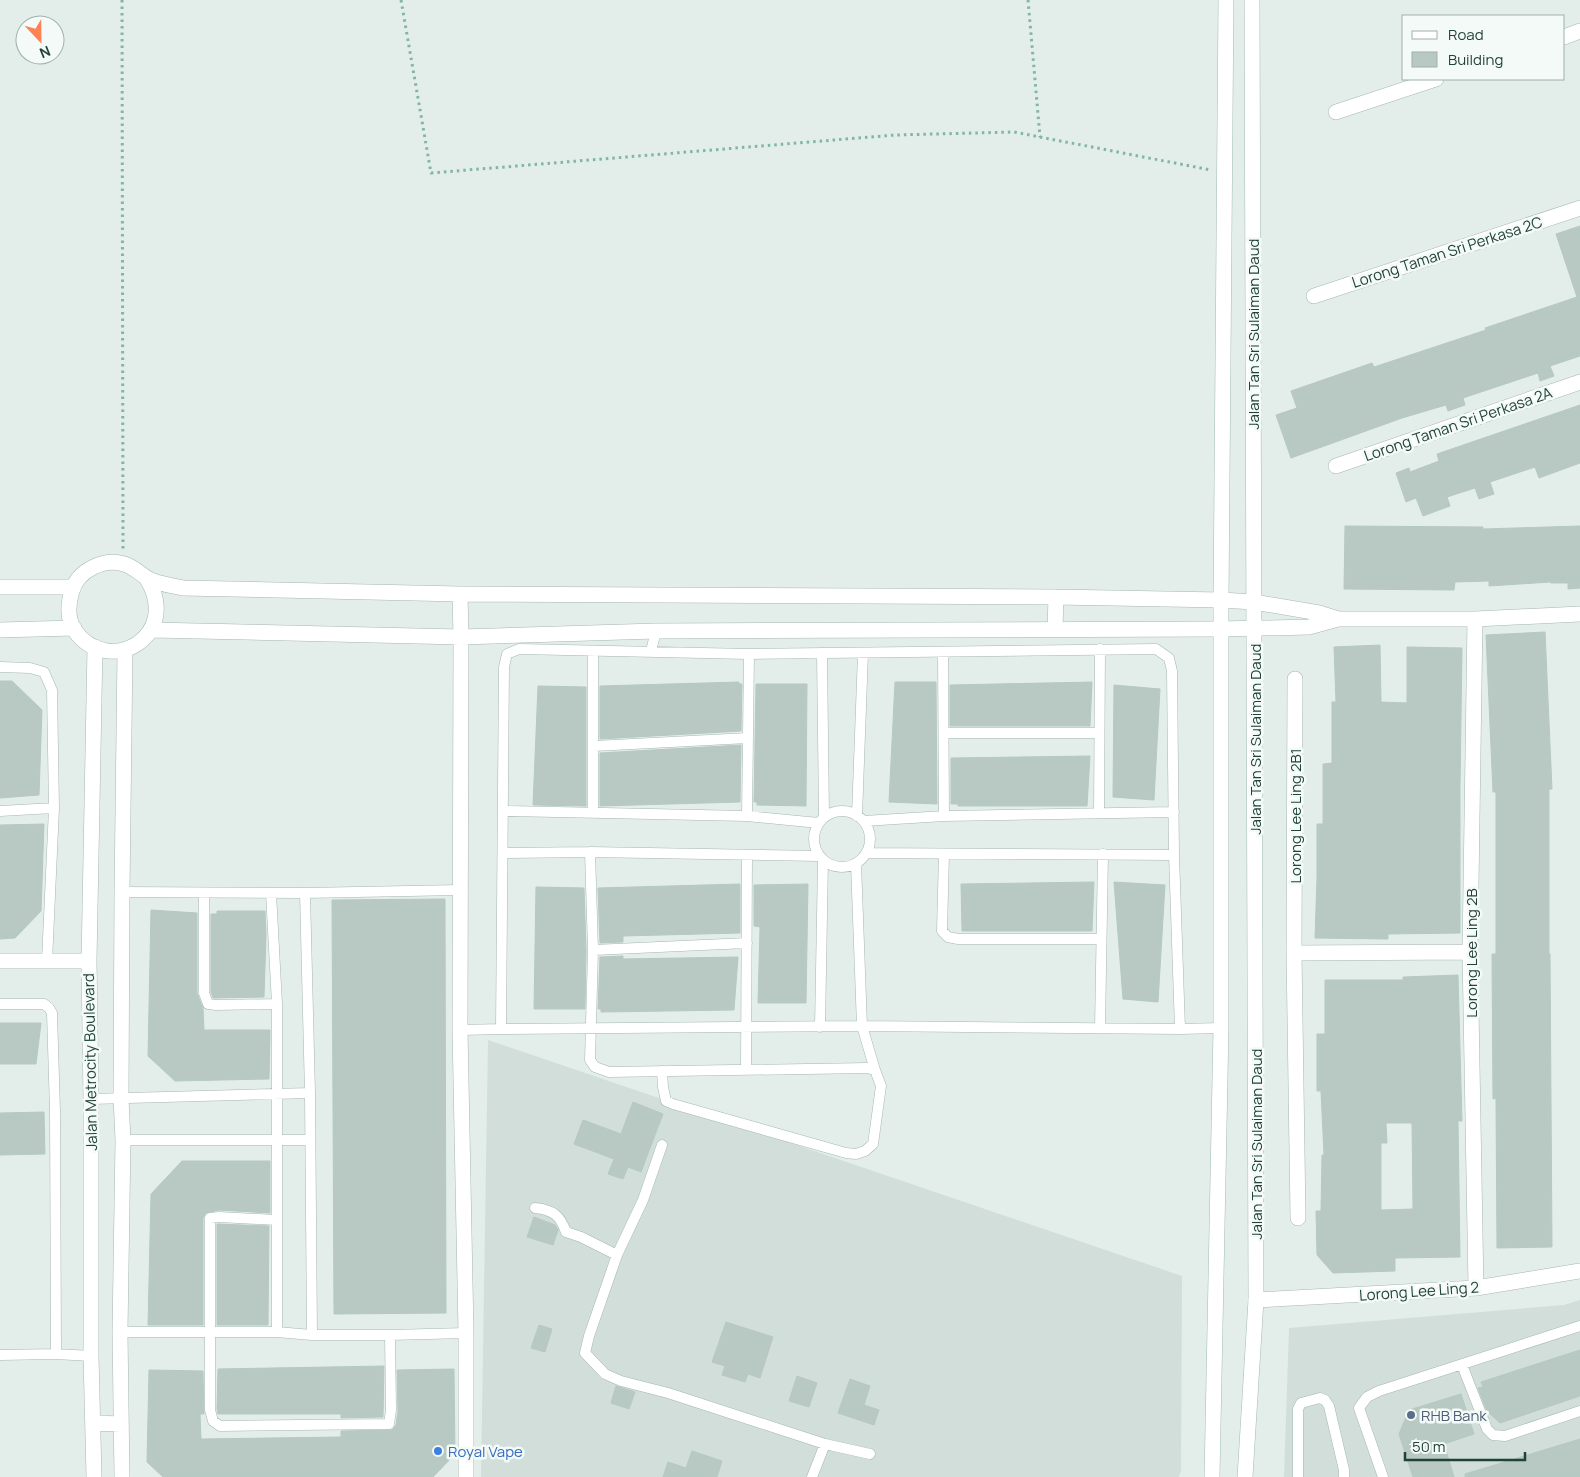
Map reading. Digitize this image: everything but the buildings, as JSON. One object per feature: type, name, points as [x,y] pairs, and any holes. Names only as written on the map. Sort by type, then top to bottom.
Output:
[{"type":"street","name":"Jalan Tan Sri Sulaiman Daud","points":[[1212,1477],[1221,1028],[1221,600],[1226,0]]},
{"type":"street","name":"Jalan Tan Sri Sulaiman Daud","points":[[1245,1477],[1256,1300],[1252,0]]},
{"type":"street","points":[[1565,37],[1580,31]]},
{"type":"street","points":[[1336,112],[1433,80]]},
{"type":"street","name":"Lorong Taman Sri Perkasa 2C","points":[[1314,296],[1580,208]]},
{"type":"street","name":"Lorong Taman Sri Perkasa 2A","points":[[1336,466],[1580,382]]},
{"type":"street","points":[[108,563],[123,564],[137,569],[154,590],[157,604],[156,617],[151,630],[135,645],[125,650],[110,651],[95,648],[83,640],[74,628],[69,615],[69,601],[73,587],[82,575],[94,567],[108,563]]},
{"type":"street","points":[[147,579],[183,588],[460,594],[1056,597],[1221,600],[1254,602],[1319,613],[1338,619]]},
{"type":"street","points":[[0,587],[73,587]]},
{"type":"street","points":[[460,594],[462,637],[460,1030],[466,1333],[466,1477]]},
{"type":"street","points":[[1055,628],[1056,597]]},
{"type":"street","points":[[151,630],[462,637],[656,630],[1221,629],[1308,627],[1338,619],[1475,619],[1580,614]]},
{"type":"street","name":"Lorong Lee Ling 2B","points":[[1475,619],[1470,952],[1476,1288]]},
{"type":"street","points":[[0,630],[74,628]]},
{"type":"street","name":"Jalan Metrocity Boulevard","points":[[94,1477],[91,1356],[89,961],[95,648]]},
{"type":"street","name":"Jalan Metrocity Boulevard","points":[[122,1477],[120,1332],[123,1140],[122,892],[125,650]]},
{"type":"street","name":"Lorong Lee Ling 2B1","points":[[1295,678],[1294,953],[1298,1218]]},
{"type":"street","points":[[1294,953],[1470,952]]},
{"type":"street","points":[[0,961],[89,961]]},
{"type":"street","name":"Lorong Lee Ling 2","points":[[1256,1300],[1476,1288],[1580,1271]]},
{"type":"street","points":[[92,1423],[121,1424]]},
{"type":"lane","points":[[1024,629],[1024,650]]},
{"type":"lane","points":[[651,651],[656,630]]},
{"type":"lane","points":[[501,1029],[504,668],[507,654],[519,649],[749,654],[1156,649],[1168,658],[1172,671],[1174,855],[1180,1029]]},
{"type":"lane","points":[[1099,813],[1100,649]]},
{"type":"lane","points":[[593,651],[593,812]]},
{"type":"lane","points":[[943,652],[944,816]]},
{"type":"lane","points":[[821,820],[822,653]]},
{"type":"lane","points":[[864,653],[861,818],[870,837],[866,853],[856,863],[839,867],[830,865],[821,858],[815,848],[814,840],[815,831],[821,820],[832,812],[849,812],[861,818],[1174,812]]},
{"type":"lane","points":[[747,816],[749,654]]},
{"type":"lane","points":[[0,667],[30,668],[44,672],[52,690],[54,808],[47,961]]},
{"type":"lane","points":[[944,734],[1099,733]]},
{"type":"lane","points":[[594,746],[748,738]]},
{"type":"lane","points":[[0,810],[54,808]]},
{"type":"lane","points":[[504,811],[747,816],[821,820]]},
{"type":"lane","points":[[503,853],[590,852],[821,858]]},
{"type":"lane","points":[[590,852],[593,950],[590,1060],[594,1067],[609,1072],[867,1068],[875,1070]]},
{"type":"lane","points":[[866,853],[1174,855]]},
{"type":"lane","points":[[944,854],[942,931],[948,937],[958,939],[1101,939]]},
{"type":"lane","points":[[1100,1028],[1103,854]]},
{"type":"lane","points":[[746,1070],[747,855]]},
{"type":"lane","points":[[820,1027],[821,858]]},
{"type":"lane","points":[[662,1071],[666,1101],[673,1104],[846,1153],[856,1154],[873,1144],[881,1086],[862,1026],[856,863]]},
{"type":"lane","points":[[122,892],[305,893],[460,890]]},
{"type":"lane","points":[[204,893],[204,993],[208,1004],[276,1004]]},
{"type":"lane","points":[[271,893],[276,1004],[277,1332]]},
{"type":"lane","points":[[305,893],[310,1093],[312,1334]]},
{"type":"lane","points":[[593,950],[747,943]]},
{"type":"lane","points":[[0,1004],[44,1004],[52,1013],[55,1111],[56,1354]]},
{"type":"lane","points":[[460,1030],[862,1026],[1221,1028]]},
{"type":"lane","points":[[91,1099],[310,1093]]},
{"type":"lane","points":[[123,1140],[310,1140]]},
{"type":"lane","points":[[662,1145],[643,1200],[617,1256],[589,1336],[585,1353],[605,1374],[621,1381],[668,1393],[825,1444],[870,1454]]},
{"type":"lane","points":[[535,1208],[549,1209],[563,1222],[566,1232],[581,1236],[617,1256]]},
{"type":"lane","points":[[277,1220],[210,1218],[210,1410],[213,1421],[220,1426],[390,1424],[392,1410],[390,1335]]},
{"type":"lane","points":[[1383,1477],[1359,1408],[1367,1397],[1379,1391],[1580,1326]]},
{"type":"lane","points":[[120,1332],[277,1332],[390,1335],[466,1333]]},
{"type":"lane","points":[[0,1355],[56,1354],[91,1356]]},
{"type":"lane","points":[[1462,1365],[1487,1429],[1493,1435],[1505,1436],[1580,1411]]},
{"type":"lane","points":[[1298,1477],[1298,1409],[1301,1404],[1320,1398],[1325,1400],[1329,1406],[1344,1477]]},
{"type":"lane","points":[[812,1477],[825,1444]]},
{"type":"path","points":[[122,0],[123,564]]},
{"type":"path","points":[[401,0],[431,173],[895,135],[1014,132],[1224,172]]},
{"type":"path","points":[[1028,0],[1040,137]]},
{"type":"shaded area","points":[[488,1040],[1182,1276],[1181,1470],[1179,1477],[481,1477]]},
{"type":"shaded area","points":[[1580,1300],[1580,1477],[1284,1477],[1289,1328],[1564,1305]]},
{"type":"place","name":"RHB Bank","points":[[1411,1415]]},
{"type":"place","name":"Royal Vape","points":[[438,1451]]}]
